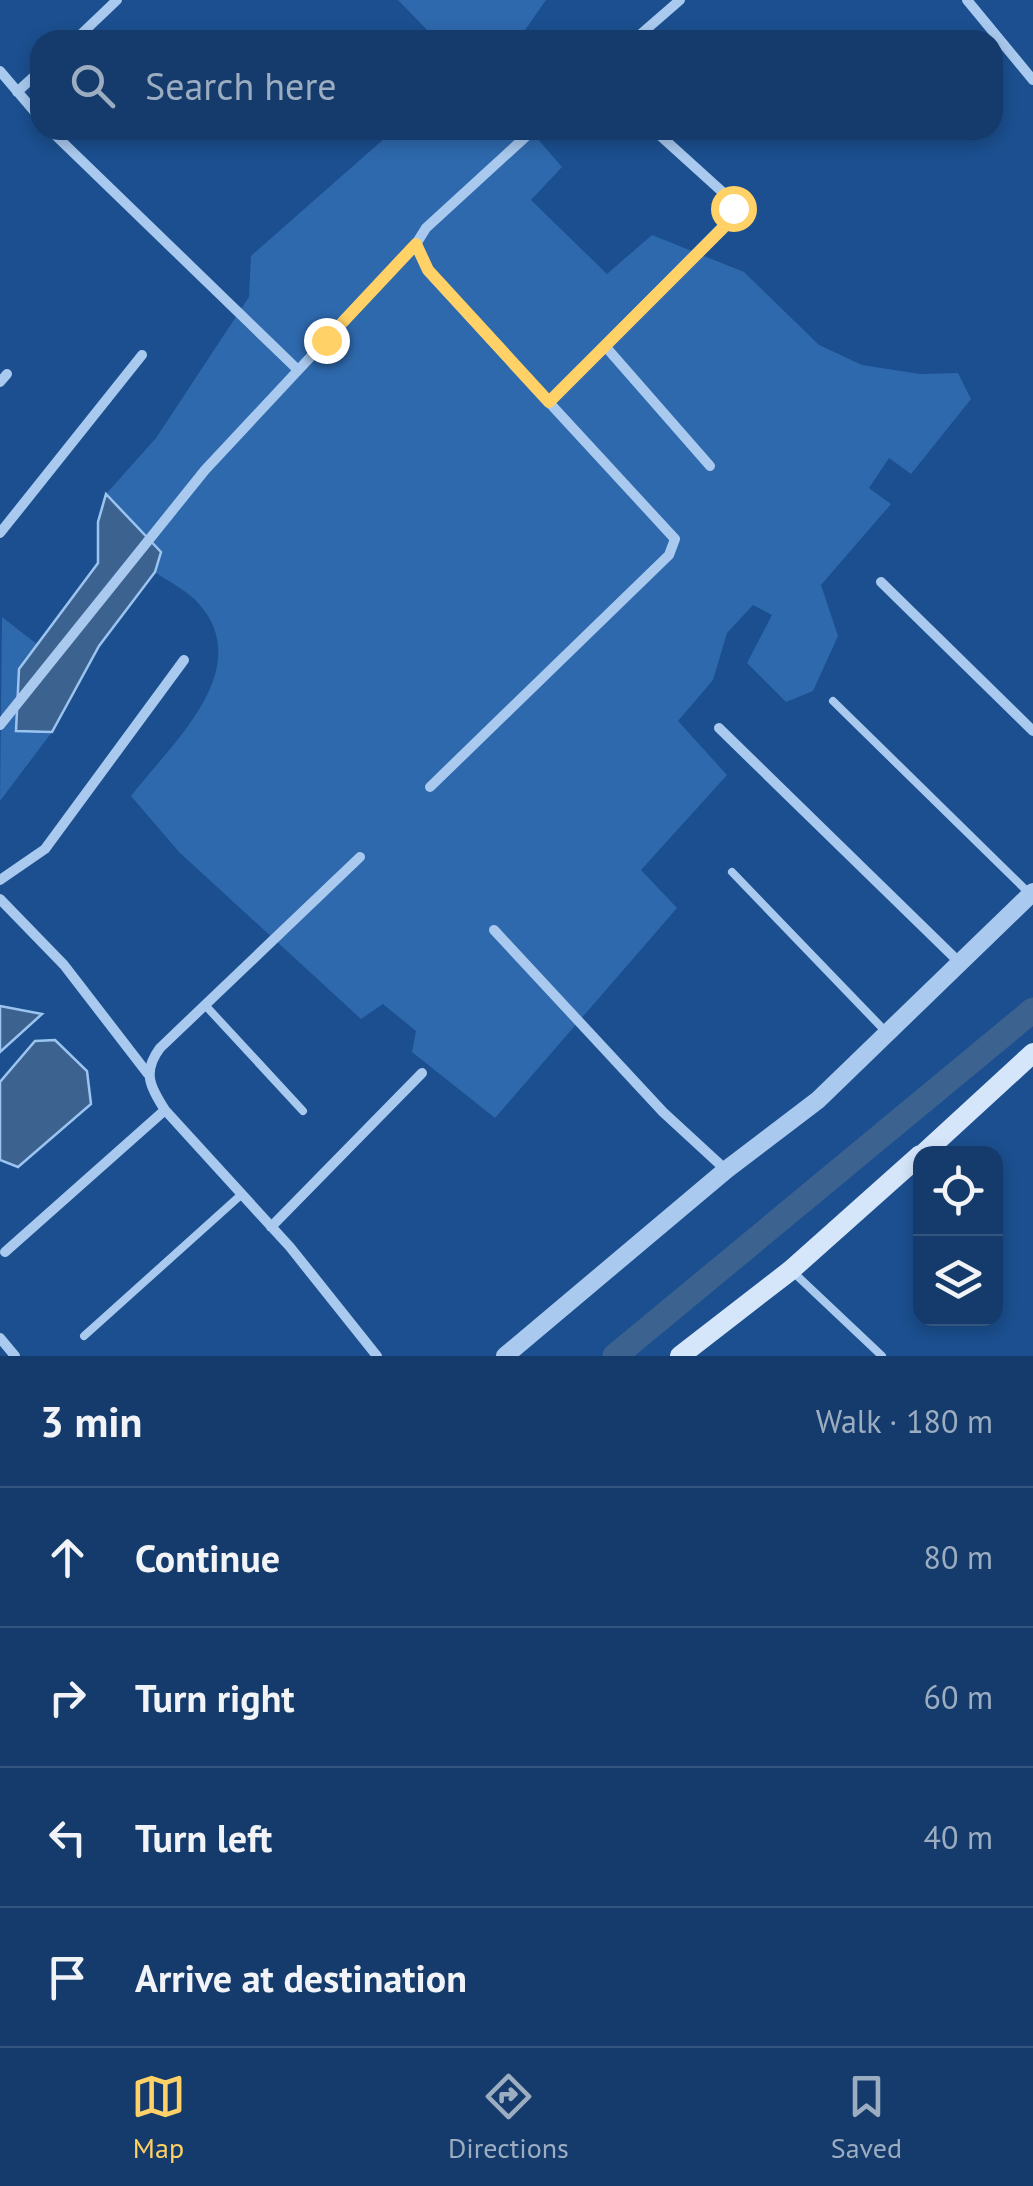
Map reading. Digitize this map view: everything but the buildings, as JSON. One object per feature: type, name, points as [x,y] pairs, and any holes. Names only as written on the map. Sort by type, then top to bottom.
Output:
[{"type":"main road","points":[[931,1146],[1033,1053]]},
{"type":"main road","points":[[680,1356],[791,1270],[913,1162]]},
{"type":"street","points":[[86,30],[117,0]]},
{"type":"street","points":[[646,30],[680,0]]},
{"type":"street","points":[[967,0],[992,30]]},
{"type":"street","points":[[1003,44],[1033,80]]},
{"type":"street","points":[[0,71],[30,107]]},
{"type":"street","points":[[17,92],[30,80]]},
{"type":"street","points":[[60,140],[298,370]]},
{"type":"street","points":[[0,724],[205,470],[416,244],[426,228],[522,140]]},
{"type":"street","points":[[549,402],[731,218],[728,198],[665,140]]},
{"type":"street","points":[[416,244],[428,270],[670,531],[674,547],[430,788]]},
{"type":"street","points":[[605,346],[710,466]]},
{"type":"street","points":[[0,533],[142,355]]},
{"type":"street","points":[[881,582],[1033,730]]},
{"type":"street","points":[[0,880],[45,849],[184,660]]},
{"type":"street","points":[[719,728],[960,962]]},
{"type":"street","points":[[148,1074],[160,1048],[360,858]]},
{"type":"street","points":[[506,1356],[726,1170],[818,1100],[1032,893]]},
{"type":"street","points":[[0,899],[64,965],[148,1074],[150,1088],[165,1110],[271,1227],[377,1356]]},
{"type":"street","points":[[494,930],[663,1112],[726,1170]]},
{"type":"street","points":[[271,1227],[422,1073]]},
{"type":"street","points":[[5,1252],[165,1110]]},
{"type":"street","points":[[0,1338],[15,1356]]},
{"type":"lane","points":[[833,701],[1032,893]]},
{"type":"lane","points":[[732,872],[889,1035]]},
{"type":"lane","points":[[205,1006],[302,1111]]},
{"type":"lane","points":[[84,1336],[242,1194]]},
{"type":"lane","points":[[791,1270],[882,1356]]},
{"type":"shaded area","points":[[398,0],[546,0],[525,30],[427,30]]},
{"type":"shaded area","points":[[383,140],[539,140],[562,167],[531,200],[607,274],[652,235],[744,272],[819,345],[862,365],[920,374],[958,373],[971,399],[911,474],[889,458],[869,488],[891,504],[821,585],[838,636],[813,691],[786,702],[747,663],[772,615],[753,605],[727,633],[713,680],[678,721],[727,775],[641,870],[677,908],[495,1118],[412,1052],[416,1031],[383,1004],[361,1019],[179,852],[131,796],[201,706],[213,680],[218,655],[214,629],[199,604],[155,572],[161,552],[106,494],[156,438],[249,297],[251,256]]},
{"type":"shaded area","points":[[106,494],[161,552],[155,572],[99,646],[52,732],[16,731],[19,669],[98,563],[98,522]]},
{"type":"shaded area","points":[[2,617],[38,645],[19,669],[16,730],[52,732],[0,801]]},
{"type":"shaded area","points":[[0,1006],[42,1014],[0,1052]]},
{"type":"shaded area","points":[[55,1040],[87,1071],[91,1104],[18,1167],[0,1160],[0,1082],[35,1041]]},
{"type":"waterway","points":[[615,1356],[1033,1010]]},
{"type":"route","points":[[326,340],[416,244],[428,270],[549,402],[723,228],[733,208]]}]
